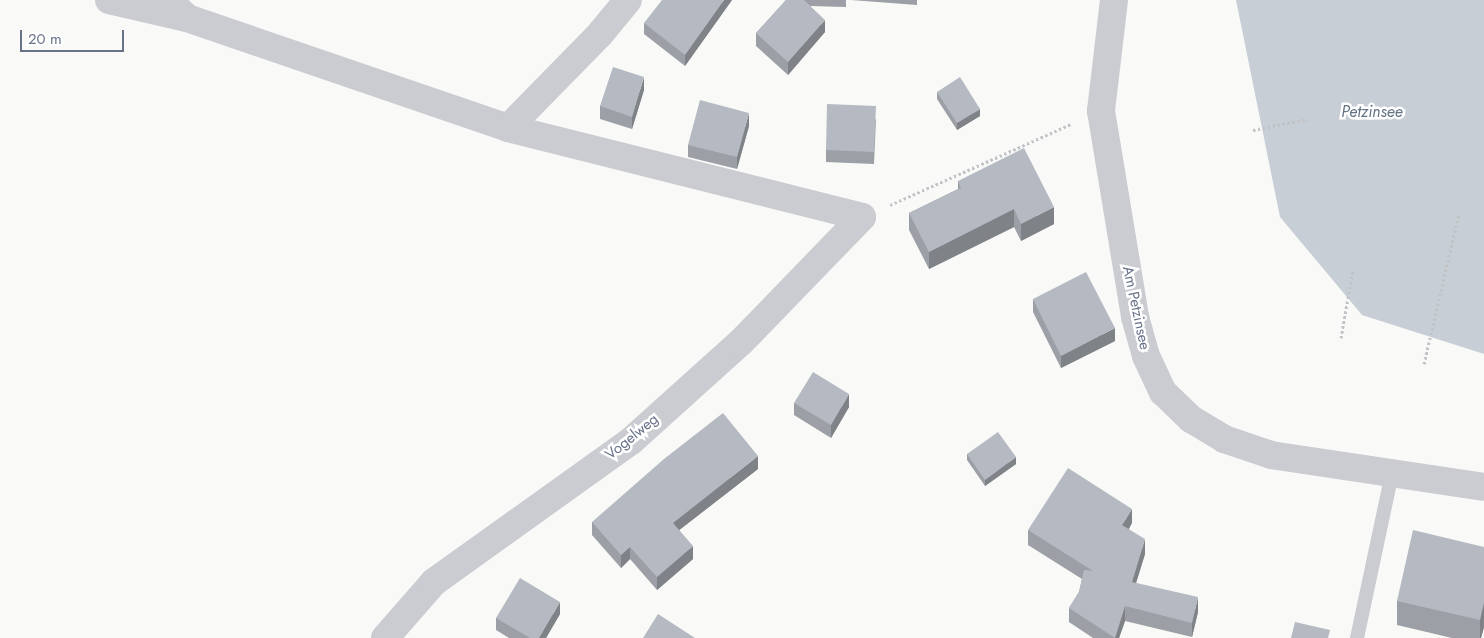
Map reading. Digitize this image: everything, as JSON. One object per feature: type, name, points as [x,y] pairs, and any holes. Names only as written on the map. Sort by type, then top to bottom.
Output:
[{"type":"street","points":[[109,0],[177,9],[508,128],[862,217]]},
{"type":"street","points":[[508,128],[600,34],[628,0]]},
{"type":"street","name":"Am Petzinsee","points":[[1114,0],[1101,111],[1135,317],[1146,356],[1162,392],[1191,420],[1224,439],[1270,455],[1484,487]]},
{"type":"street","name":"Vogelweg","points":[[385,638],[434,582],[631,441],[741,342],[862,217]]},
{"type":"lane","points":[[1357,638],[1392,473]]},
{"type":"path","points":[[862,217],[1101,111]]},
{"type":"path","points":[[1253,130],[1308,119]]},
{"type":"path","points":[[1424,364],[1459,213]]},
{"type":"path","points":[[1341,338],[1353,269]]},
{"type":"water","name":"Petzinsee","points":[[1236,0],[1484,0],[1484,354],[1362,315],[1280,217]]},
{"type":"building","points":[[662,0],[724,0],[685,55],[644,23]]},
{"type":"building","points":[[786,0],[804,0],[825,20],[788,62],[756,33]]},
{"type":"building","points":[[613,67],[644,77],[632,117],[600,106]]},
{"type":"building","points":[[960,77],[980,109],[957,123],[937,92]]},
{"type":"building","points":[[700,100],[749,113],[737,157],[688,145]]},
{"type":"building","points":[[827,104],[876,106],[874,152],[826,150]]},
{"type":"building","points":[[1024,148],[1054,207],[1021,224],[1014,209],[929,252],[909,213],[961,188],[958,181]]},
{"type":"building","points":[[1086,272],[1115,328],[1061,356],[1033,299]]},
{"type":"building","points":[[813,372],[849,394],[831,425],[794,403]]},
{"type":"building","points":[[723,413],[758,456],[673,523],[693,546],[657,577],[630,547],[621,555],[592,522],[664,459]]},
{"type":"building","points":[[998,432],[1016,457],[985,480],[967,454]]},
{"type":"building","points":[[1068,468],[1132,509],[1122,525],[1145,539],[1132,582],[1198,597],[1192,623],[1125,606],[1115,638],[1069,608],[1079,592],[1084,570],[1093,571],[1028,530]]},
{"type":"building","points":[[1413,530],[1484,547],[1484,602],[1480,620],[1397,601]]},
{"type":"building","points":[[520,578],[560,602],[539,638],[530,638],[496,618]]},
{"type":"building","points":[[658,614],[695,638],[643,638]]},
{"type":"building","points":[[1295,622],[1330,630],[1328,638],[1291,638]]}]
